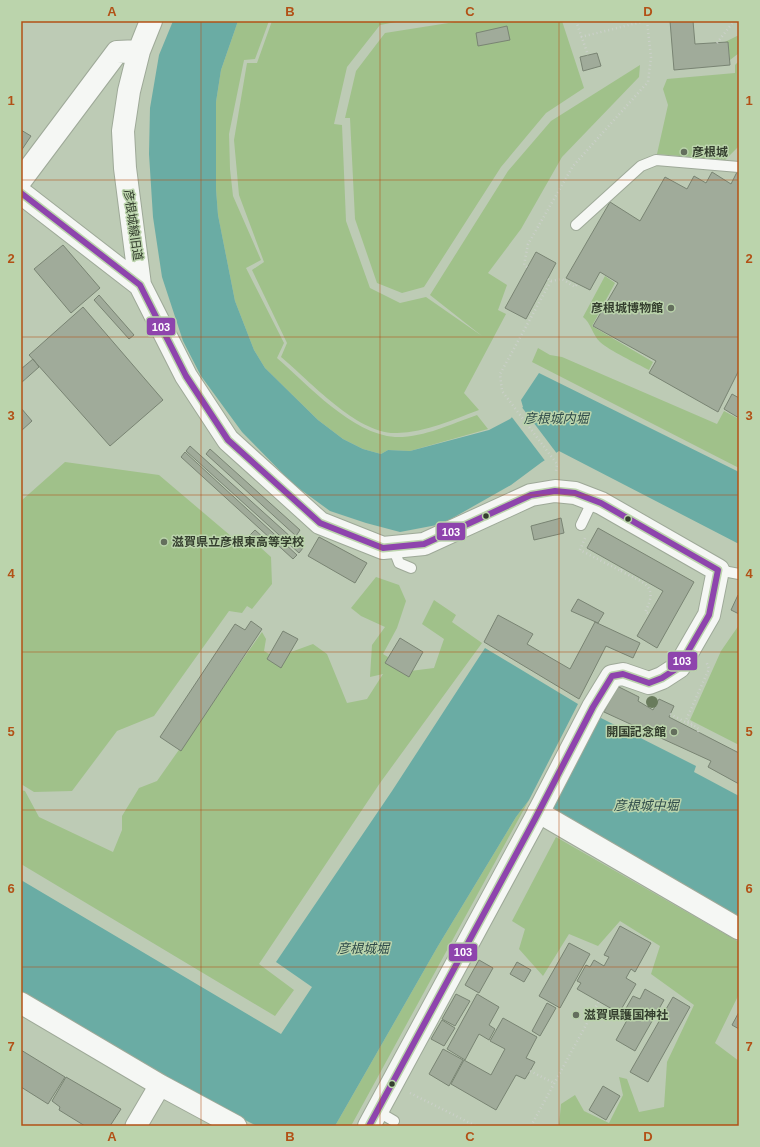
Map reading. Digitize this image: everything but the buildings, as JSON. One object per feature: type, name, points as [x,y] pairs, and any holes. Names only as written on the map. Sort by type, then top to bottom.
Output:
[{"type":"street","name":"彦根城線旧道","points":[[151,21],[139,51],[128,91],[123,131],[125,168],[140,285],[186,376],[228,440],[320,524],[383,548],[424,544],[520,500],[541,492],[555,491],[576,493],[592,500],[718,570]]},
{"type":"street","points":[[21,180],[117,52],[139,51]]},
{"type":"street","points":[[21,192],[140,285]]},
{"type":"street","points":[[380,1119],[538,812],[593,707],[612,676],[623,674],[649,683],[662,678],[679,667],[709,615],[718,570]]},
{"type":"street","points":[[538,812],[739,929]]},
{"type":"street","points":[[21,1003],[160,1085],[236,1126]]},
{"type":"street","points":[[136,1126],[160,1085]]},
{"type":"lane","points":[[576,225],[641,166],[656,160],[739,167]]},
{"type":"lane","points":[[581,525],[592,500]]},
{"type":"lane","points":[[393,547],[399,563],[411,568]]},
{"type":"lane","points":[[718,570],[739,574]]},
{"type":"path","points":[[576,21],[588,56]]},
{"type":"path","points":[[527,267],[524,265],[528,244],[573,166],[648,82],[652,57],[646,21],[624,25],[581,38]]},
{"type":"path","points":[[717,43],[734,21]]},
{"type":"path","points":[[548,279],[551,281],[562,279],[575,287],[577,284]]},
{"type":"path","points":[[551,281],[500,374],[502,391],[513,408],[557,464],[556,472]]},
{"type":"path","points":[[586,537],[580,550],[602,562],[621,569],[648,587],[652,593],[651,601],[645,612],[650,614]]},
{"type":"path","points":[[602,562],[605,558]]},
{"type":"path","points":[[670,714],[699,731],[686,720],[709,669]]},
{"type":"path","points":[[531,1126],[598,1001]]},
{"type":"path","points":[[530,1071],[554,1083]]},
{"type":"path","points":[[409,1092],[476,1126]]},
{"type":"green space","points":[[238,21],[269,21],[255,59],[244,60],[229,134],[230,169],[233,196],[261,260],[246,268],[284,343],[277,358],[317,394],[347,418],[379,434],[395,437],[416,435],[437,430],[477,415],[488,429],[410,451],[388,450],[381,454],[363,449],[343,439],[318,420],[265,368],[254,350],[235,301],[218,215],[216,189],[216,102],[221,70]]},
{"type":"green space","points":[[272,21],[401,21],[380,25],[347,67],[334,124],[342,125],[346,221],[370,288],[400,303],[426,297],[482,336],[430,295],[508,171],[551,121],[640,65],[639,77],[562,157],[521,229],[488,273],[507,285],[498,310],[506,314],[464,393],[479,410],[439,425],[418,430],[397,433],[382,431],[366,425],[335,405],[281,357],[287,343],[252,270],[264,262],[239,195],[234,140],[247,63],[257,63]]},
{"type":"green space","points":[[461,21],[562,21],[584,88],[546,113],[501,167],[424,287],[402,293],[377,283],[355,219],[350,118],[345,118],[356,71],[385,33]]},
{"type":"green space","points":[[739,35],[739,53],[730,60],[728,42],[725,42]]},
{"type":"green space","points":[[739,61],[739,146],[725,160],[657,154],[668,105],[663,89],[667,79],[735,73],[735,65]]},
{"type":"green space","points":[[605,276],[615,283],[592,326],[653,362],[649,370],[604,346],[595,336],[588,322],[583,317]]},
{"type":"green space","points":[[538,348],[550,355],[562,357],[717,424],[724,411],[739,419],[739,468],[532,362]]},
{"type":"green space","points":[[65,462],[159,475],[238,542],[248,536],[271,557],[272,584],[252,609],[247,606],[242,613],[229,611],[154,716],[117,731],[72,791],[34,792],[21,784],[21,501]]},
{"type":"green space","points":[[376,577],[399,585],[406,601],[397,628],[383,654],[410,671],[434,668],[444,639],[422,624],[434,600],[456,615],[452,622],[482,643],[380,783],[259,964],[294,990],[275,1016],[21,864],[21,790],[25,791],[39,817],[113,852],[122,830],[122,816],[139,788],[157,781],[262,632],[266,639],[264,651],[283,662],[291,652],[313,644],[327,654],[347,703],[367,699],[383,674],[370,677],[372,645],[385,627],[361,616],[351,608]]},
{"type":"green space","points":[[739,625],[739,745],[690,720],[721,651]]},
{"type":"green space","points":[[529,800],[351,1126],[335,1126],[438,946],[516,817]]},
{"type":"green space","points":[[556,837],[739,942],[739,994],[715,1043],[739,1061],[739,1126],[559,1126],[561,1104],[575,1095],[584,1111],[609,1123],[623,1095],[619,1077],[627,1079],[639,1112],[664,1107],[667,1062],[694,1005],[651,974],[660,946],[620,921],[598,946],[569,934],[543,976],[519,949],[525,929],[512,921]]},
{"type":"water","name":"彦根城内堀","points":[[173,21],[238,21],[221,70],[216,102],[216,189],[218,215],[235,301],[254,350],[265,368],[318,420],[343,439],[363,449],[381,454],[388,450],[410,451],[489,430],[510,419],[523,407],[521,400],[539,373],[739,472],[739,544],[559,451],[511,485],[442,524],[400,532],[330,511],[293,484],[242,432],[201,376],[183,341],[162,277],[153,217],[149,154],[150,108],[159,55]]},
{"type":"water","name":"彦根城堀","points":[[485,648],[578,704],[529,800],[516,817],[438,946],[335,1126],[257,1126],[193,1094],[21,991],[21,880],[281,1034],[312,987],[276,962],[392,791]]},
{"type":"water","name":"彦根城中堀","points":[[599,717],[696,766],[694,772],[739,796],[739,924],[549,814]]},
{"type":"pier","points":[[521,406],[558,455],[546,462],[511,416]]},
{"type":"transit line","name":"103","points":[[21,193],[140,285],[186,376],[228,440],[320,523],[383,548],[424,544],[531,495],[555,491],[575,493],[601,503],[718,570],[709,615],[679,667],[662,678],[649,683],[623,674],[612,676],[593,707],[535,819],[369,1126]]},
{"type":"place","name":"彦根城","points":[[684,152]]},
{"type":"place","name":"彦根城博物館","points":[[671,308]]},
{"type":"place","name":"滋賀県立彦根東高等学校","points":[[164,542]]},
{"type":"place","name":"開国記念館","points":[[674,732]]},
{"type":"place","name":"滋賀県護国神社","points":[[576,1015]]}]
